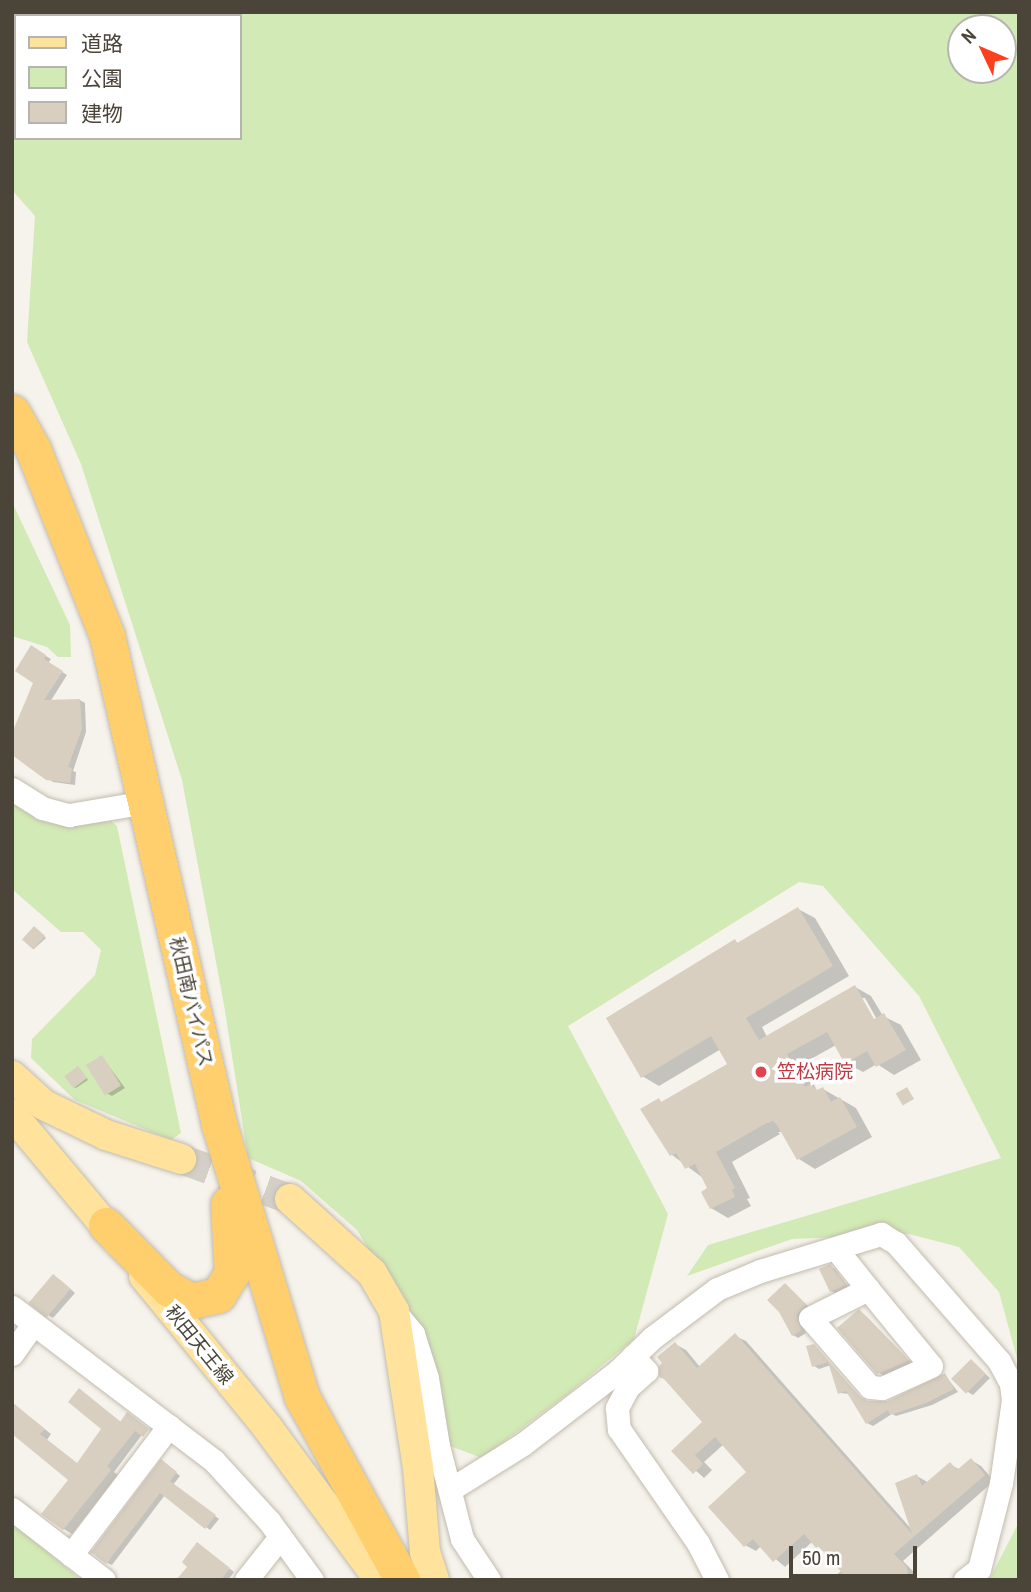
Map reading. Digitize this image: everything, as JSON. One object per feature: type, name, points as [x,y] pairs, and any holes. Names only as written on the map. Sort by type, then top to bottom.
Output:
[{"type":"highway","name":"秋田南バイパス","points":[[12,412],[33,449],[107,636],[219,1124],[302,1397],[402,1580]]},
{"type":"highway","points":[[106,1225],[169,1289],[192,1301],[218,1295],[233,1273],[219,1124]]},
{"type":"main road","points":[[12,1076],[44,1105],[106,1135],[181,1160]]},
{"type":"main road","name":"秋田天王線","points":[[12,1114],[106,1225],[161,1299],[267,1427],[380,1580]]},
{"type":"main road","points":[[290,1199],[372,1273],[394,1311],[418,1467],[425,1552],[434,1580]]},
{"type":"street","points":[[12,789],[42,808],[69,815],[147,802]]},
{"type":"street","points":[[450,1489],[523,1444],[634,1356],[652,1338],[717,1289],[760,1271],[881,1234],[896,1243],[999,1362],[1011,1384],[1013,1400],[1001,1483],[979,1569],[965,1580]]},
{"type":"street","points":[[836,1249],[869,1289],[931,1366],[883,1388],[870,1387],[810,1318],[869,1289]]},
{"type":"street","points":[[12,1307],[214,1461],[280,1537],[312,1580]]},
{"type":"street","points":[[394,1311],[413,1334],[427,1378],[438,1446],[462,1539],[489,1580]]},
{"type":"street","points":[[12,1354],[33,1324]]},
{"type":"street","points":[[634,1356],[646,1371],[628,1387],[617,1408],[619,1429],[698,1543],[717,1580]]},
{"type":"street","points":[[71,1555],[169,1426]]},
{"type":"street","points":[[12,1509],[104,1580]]},
{"type":"street","points":[[246,1580],[280,1537]]},
{"type":"green space","points":[[12,12],[1019,12],[1019,1366],[999,1292],[959,1247],[909,1234],[792,1239],[687,1276],[708,1245],[1001,1158],[919,996],[823,886],[799,882],[568,1026],[668,1214],[634,1339],[569,1393],[482,1458],[450,1446],[418,1331],[357,1230],[301,1181],[248,1158],[224,1005],[182,780],[81,464],[27,342],[35,216],[12,190]]},
{"type":"green space","points":[[12,502],[70,625],[71,657],[58,657],[47,647],[12,636]]},
{"type":"green space","points":[[12,795],[42,820],[71,825],[111,821],[117,826],[181,1133],[171,1140],[75,1100],[31,1058],[32,1039],[95,975],[101,950],[83,932],[61,932],[12,889]]},
{"type":"green space","points":[[12,1522],[81,1580],[12,1580]]},
{"type":"green space","points":[[1019,1522],[1019,1580],[989,1580]]},
{"type":"building","points":[[31,645],[46,655],[44,659],[63,671],[44,700],[80,699],[82,729],[68,767],[72,768],[70,783],[46,780],[12,755],[12,733],[33,683],[15,671]]},
{"type":"building","points":[[798,907],[833,966],[746,1018],[759,1040],[855,985],[874,1019],[884,1013],[906,1050],[876,1067],[867,1051],[845,1064],[827,1032],[787,1054],[805,1087],[810,1084],[817,1090],[823,1087],[831,1102],[840,1097],[857,1127],[797,1160],[777,1125],[773,1121],[765,1124],[716,1152],[735,1188],[732,1190],[735,1197],[710,1209],[701,1192],[707,1188],[695,1164],[685,1169],[676,1153],[670,1156],[640,1109],[659,1098],[661,1102],[727,1064],[711,1036],[641,1078],[606,1018],[735,939],[737,943]]},
{"type":"building","points":[[34,926],[45,936],[33,949],[22,939]]},
{"type":"building","points":[[102,1055],[121,1086],[105,1096],[86,1065]]},
{"type":"building","points":[[78,1066],[87,1078],[73,1088],[64,1076]]},
{"type":"building","points":[[907,1087],[914,1099],[903,1106],[896,1094]]},
{"type":"building","points":[[830,1264],[846,1285],[830,1292],[819,1269]]},
{"type":"building","points":[[53,1274],[71,1289],[46,1318],[29,1303]]},
{"type":"building","points":[[785,1283],[806,1304],[796,1315],[802,1330],[792,1336],[779,1312],[767,1300]]},
{"type":"building","points":[[859,1309],[908,1361],[877,1374],[837,1328]]},
{"type":"building","points":[[735,1333],[912,1534],[895,1483],[917,1474],[922,1486],[950,1462],[957,1470],[971,1458],[985,1475],[894,1554],[906,1566],[908,1572],[902,1580],[848,1580],[819,1546],[816,1548],[804,1534],[773,1562],[753,1539],[744,1547],[708,1507],[746,1472],[715,1437],[695,1455],[703,1464],[693,1474],[671,1451],[702,1422],[664,1379],[659,1377],[659,1366],[662,1363],[657,1357],[675,1342],[697,1368]]},
{"type":"building","points":[[814,1344],[859,1396],[868,1401],[888,1401],[945,1373],[954,1389],[926,1403],[890,1415],[888,1410],[866,1424],[846,1391],[838,1394],[828,1362],[812,1367],[806,1346]]},
{"type":"building","points":[[971,1359],[986,1374],[966,1394],[951,1379]]},
{"type":"building","points":[[79,1388],[120,1422],[127,1412],[149,1429],[143,1437],[135,1431],[107,1466],[111,1470],[63,1530],[41,1514],[68,1480],[12,1434],[12,1402],[45,1429],[40,1434],[77,1463],[101,1429],[68,1402]]},
{"type":"building","points":[[161,1459],[177,1472],[170,1481],[216,1515],[205,1529],[160,1493],[106,1564],[91,1552]]},
{"type":"building","points":[[197,1542],[230,1568],[221,1580],[176,1580],[187,1567],[182,1562]]},
{"type":"tunnel","points":[[181,1159],[290,1199]]},
{"type":"place","name":"笠松病院","points":[[761,1072]]}]
